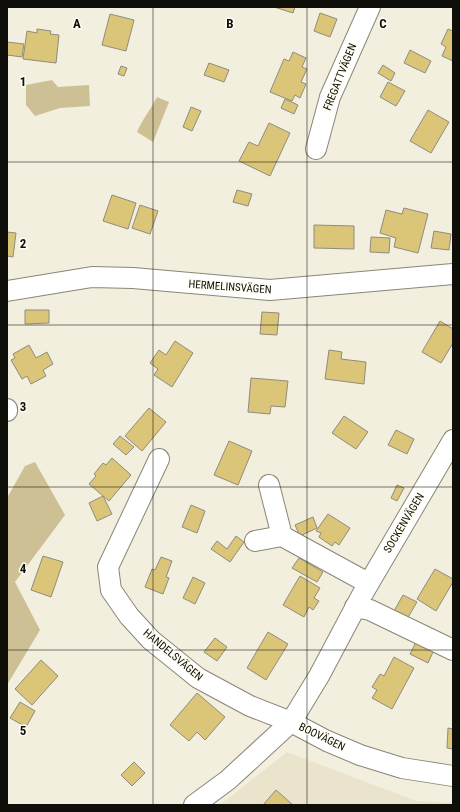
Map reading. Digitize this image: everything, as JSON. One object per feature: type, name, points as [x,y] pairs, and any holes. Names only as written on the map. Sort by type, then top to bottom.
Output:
[{"type":"street","name":"FREGATTVÄGEN","points":[[316,149],[330,97],[370,7]]},
{"type":"street","name":"HERMELINSVÄGEN","points":[[7,291],[92,278],[133,278],[270,290],[453,274]]},
{"type":"street","name":"SOCKENVÄGEN","points":[[291,722],[368,584],[453,440]]},
{"type":"street","name":"HANDELSVÄGEN","points":[[159,458],[108,567],[111,590],[129,616],[151,640],[198,678],[250,706],[291,722]]},
{"type":"street","points":[[269,485],[282,536]]},
{"type":"street","points":[[255,541],[282,536],[368,584]]},
{"type":"street","points":[[355,607],[370,610],[453,650]]},
{"type":"street","name":"BOOVÄGEN","points":[[194,805],[228,780],[291,722],[327,741],[360,755],[402,768],[453,776]]},
{"type":"shaded area","points":[[52,80],[58,87],[89,85],[90,106],[60,108],[35,116],[26,105],[26,85]]},
{"type":"shaded area","points":[[157,97],[169,102],[153,142],[137,132]]},
{"type":"shaded area","points":[[35,462],[65,515],[15,582],[40,630],[7,685],[7,498],[25,466]]},
{"type":"shaded area","points":[[287,752],[416,801],[453,803],[453,805],[220,805]]},
{"type":"building","points":[[274,7],[295,7],[293,13]]},
{"type":"building","points":[[320,13],[337,19],[330,37],[314,31]]},
{"type":"building","points":[[110,14],[134,20],[126,51],[102,45]]},
{"type":"building","points":[[37,29],[51,31],[50,34],[59,35],[56,63],[23,59],[27,31],[37,33]]},
{"type":"building","points":[[448,29],[453,31],[453,61],[442,56],[446,47],[441,44]]},
{"type":"building","points":[[7,42],[24,44],[22,57],[7,55]]},
{"type":"building","points":[[410,50],[431,61],[425,73],[404,63]]},
{"type":"building","points":[[293,52],[306,58],[302,67],[307,69],[301,82],[306,84],[300,98],[295,95],[292,101],[270,92],[284,59],[289,61]]},
{"type":"building","points":[[209,63],[229,70],[224,82],[204,75]]},
{"type":"building","points":[[383,65],[395,73],[391,81],[378,73]]},
{"type":"building","points":[[121,66],[127,68],[124,76],[118,74]]},
{"type":"building","points":[[388,82],[405,91],[396,106],[380,97]]},
{"type":"building","points":[[285,99],[298,105],[294,114],[281,108]]},
{"type":"building","points":[[191,107],[201,111],[192,131],[183,127]]},
{"type":"building","points":[[428,110],[449,122],[431,153],[410,141]]},
{"type":"building","points":[[269,123],[290,133],[270,176],[239,161],[249,142],[258,146]]},
{"type":"building","points":[[237,190],[252,194],[248,206],[233,202]]},
{"type":"building","points":[[112,195],[136,203],[128,229],[103,221]]},
{"type":"building","points":[[140,205],[158,211],[150,234],[132,228]]},
{"type":"building","points":[[404,208],[428,214],[418,253],[394,247],[396,238],[380,233],[386,210],[402,214]]},
{"type":"building","points":[[314,225],[354,226],[354,249],[314,248]]},
{"type":"building","points":[[434,231],[451,234],[449,250],[431,248]]},
{"type":"building","points":[[7,232],[16,233],[13,257],[7,256]]},
{"type":"building","points":[[371,237],[390,238],[389,253],[370,252]]},
{"type":"building","points":[[25,310],[49,310],[49,323],[25,324]]},
{"type":"building","points":[[262,312],[279,313],[277,335],[260,334]]},
{"type":"building","points":[[440,321],[453,329],[453,343],[441,363],[422,352]]},
{"type":"building","points":[[175,341],[193,353],[172,387],[154,375],[158,369],[150,363],[159,350],[166,355]]},
{"type":"building","points":[[29,345],[36,358],[47,352],[53,364],[43,370],[46,376],[31,384],[27,376],[22,379],[11,360],[15,358],[13,354]]},
{"type":"building","points":[[329,350],[342,352],[341,359],[366,362],[364,384],[325,379]]},
{"type":"building","points":[[251,378],[288,381],[285,407],[271,406],[270,414],[248,412]]},
{"type":"building","points":[[149,408],[166,422],[142,451],[125,436]]},
{"type":"building","points":[[344,416],[368,432],[356,449],[332,433]]},
{"type":"building","points":[[396,430],[414,439],[407,454],[388,445]]},
{"type":"building","points":[[120,436],[134,447],[126,455],[113,444]]},
{"type":"building","points":[[229,441],[252,451],[238,485],[214,475]]},
{"type":"building","points":[[112,458],[131,475],[109,501],[89,484],[96,476],[94,474],[103,463],[106,465]]},
{"type":"building","points":[[397,485],[404,488],[397,501],[391,498]]},
{"type":"building","points":[[103,496],[112,514],[97,521],[89,503]]},
{"type":"building","points":[[191,505],[205,511],[197,533],[182,527]]},
{"type":"building","points":[[328,514],[350,528],[339,545],[335,542],[332,546],[319,537],[321,533],[316,531]]},
{"type":"building","points":[[313,517],[317,528],[300,536],[295,525]]},
{"type":"building","points":[[236,536],[244,542],[230,562],[211,549],[217,541],[227,549]]},
{"type":"building","points":[[43,556],[63,562],[51,597],[31,590]]},
{"type":"building","points":[[161,557],[172,561],[166,577],[169,578],[163,594],[145,587],[152,569],[155,570]]},
{"type":"building","points":[[299,558],[323,572],[317,582],[292,568]]},
{"type":"building","points":[[435,569],[453,579],[453,582],[436,611],[417,599]]},
{"type":"building","points":[[300,576],[320,588],[314,598],[319,601],[313,610],[309,607],[304,617],[283,605]]},
{"type":"building","points":[[193,577],[205,583],[195,604],[183,598]]},
{"type":"building","points":[[403,595],[417,602],[407,619],[394,611]]},
{"type":"building","points":[[268,632],[288,644],[266,680],[247,668]]},
{"type":"building","points":[[215,638],[227,647],[217,661],[204,652]]},
{"type":"building","points":[[416,642],[434,650],[428,663],[410,654]]},
{"type":"building","points":[[394,657],[414,668],[392,709],[372,698],[377,690],[372,687],[380,674],[384,676]]},
{"type":"building","points":[[41,660],[58,676],[32,705],[15,689]]},
{"type":"building","points":[[197,693],[225,717],[205,740],[197,732],[189,741],[170,725]]},
{"type":"building","points":[[20,702],[35,711],[26,727],[10,718]]},
{"type":"building","points":[[448,728],[453,729],[453,749],[447,748]]},
{"type":"building","points":[[134,762],[145,773],[132,786],[121,775]]},
{"type":"building","points":[[276,790],[293,805],[263,805]]}]
